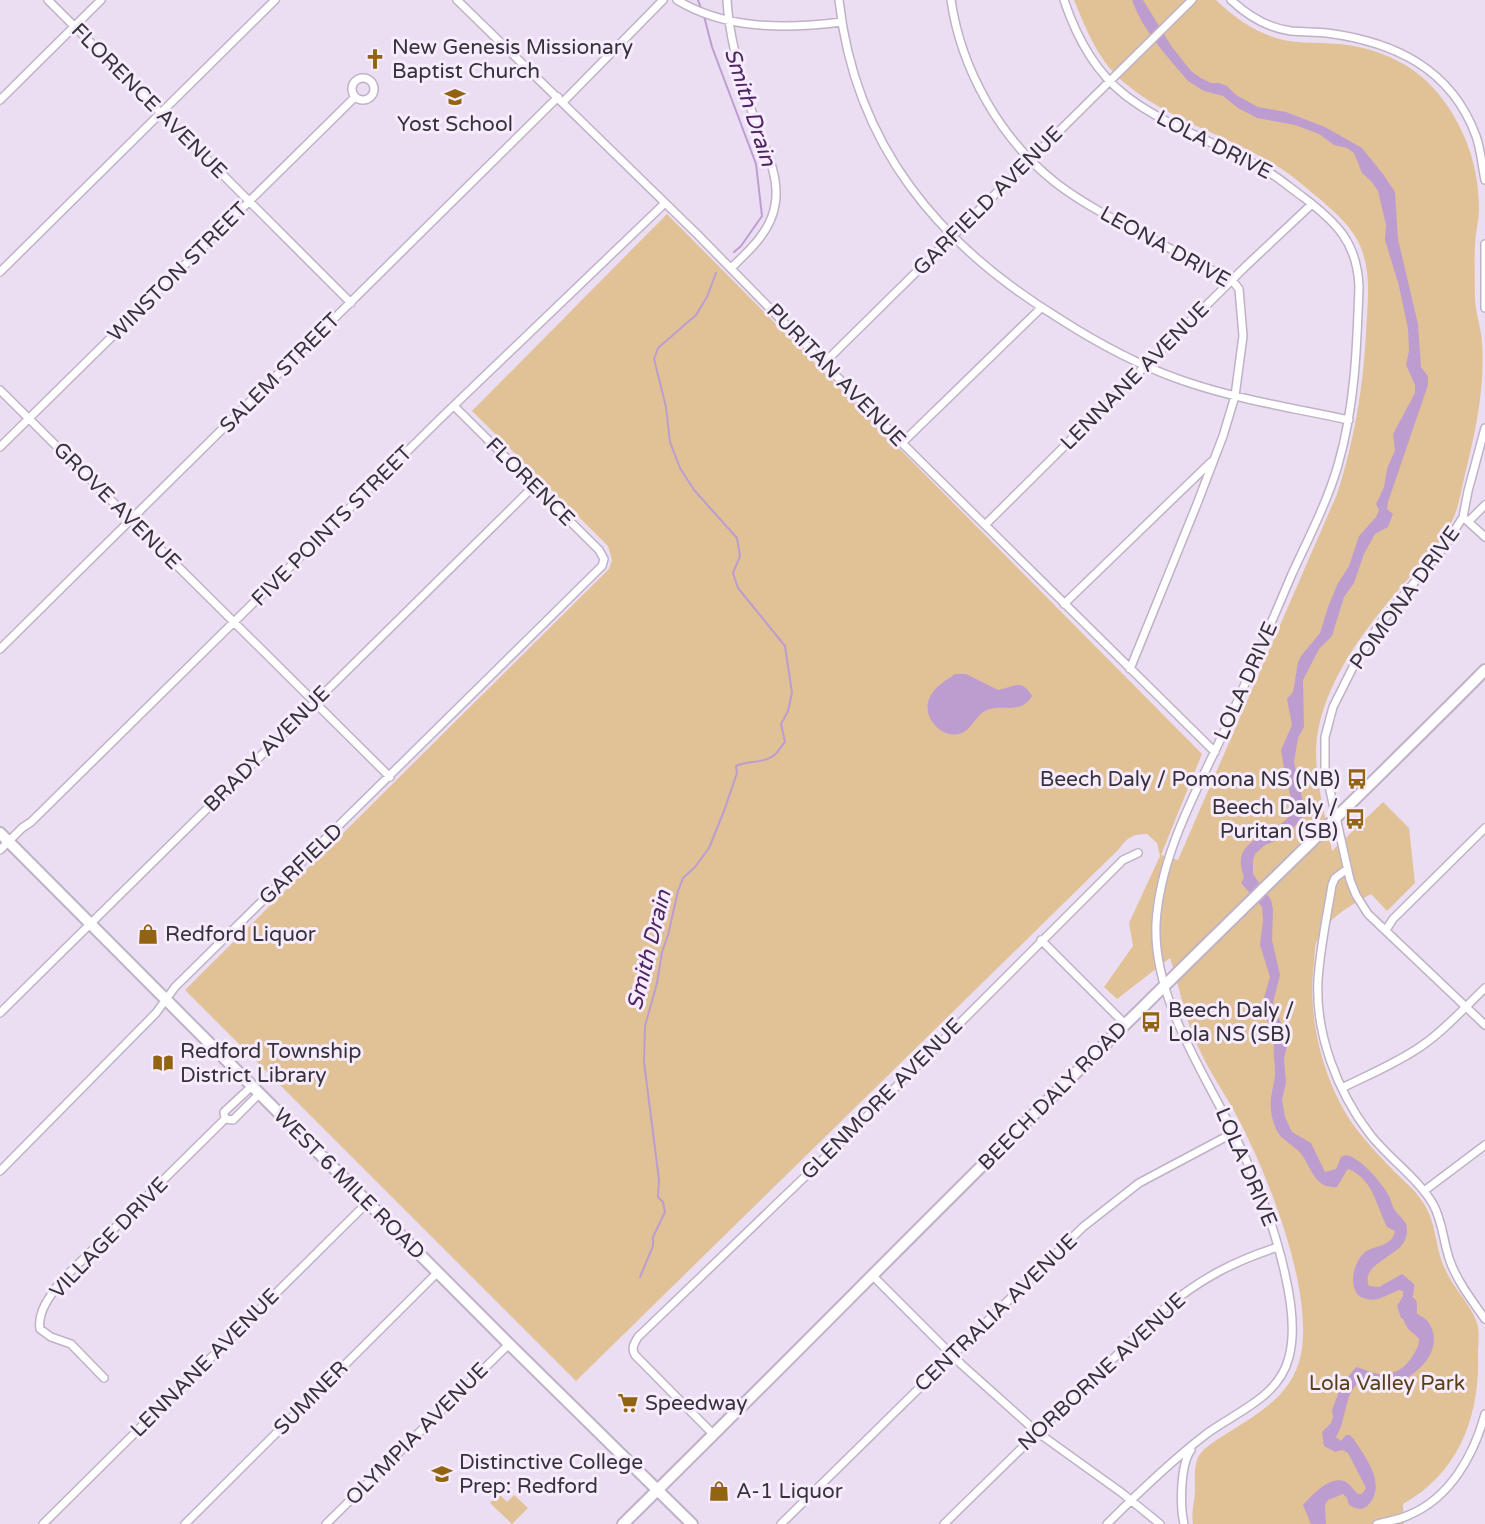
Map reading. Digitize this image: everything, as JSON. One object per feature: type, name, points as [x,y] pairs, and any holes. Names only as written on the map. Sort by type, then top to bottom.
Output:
[{"type":"main road","name":"BEECH DALY ROAD","points":[[623,1524],[1125,1024],[1270,885],[1485,670]]},
{"type":"main road","name":"WEST 6 MILE ROAD","points":[[0,833],[509,1344],[692,1524]]},
{"type":"street","name":"FLORENCE AVENUE","points":[[48,0],[351,303]]},
{"type":"street","points":[[0,100],[101,0]]},
{"type":"street","points":[[0,272],[275,0]]},
{"type":"street","name":"PURITAN AVENUE","points":[[457,0],[665,203],[902,443],[1215,752]]},
{"type":"street","points":[[463,6],[472,0]]},
{"type":"street","name":"SALEM STREET","points":[[0,649],[663,0]]},
{"type":"street","points":[[677,0],[698,11],[744,24],[788,27],[842,22]]},
{"type":"street","points":[[727,0],[740,74],[773,171],[776,195],[774,212],[767,227],[749,250],[730,268]]},
{"type":"street","points":[[839,0],[842,22],[858,85],[883,143],[915,194],[952,237],[995,275],[1041,308],[1101,345],[1145,366],[1184,381],[1235,396],[1349,420]]},
{"type":"street","name":"LEONA DRIVE","points":[[951,0],[960,42],[976,81],[996,117],[1031,159],[1054,182],[1099,212],[1232,280],[1239,289],[1243,336],[1235,396],[1223,436],[1197,504],[1130,669]]},
{"type":"street","name":"LOLA DRIVE","points":[[1064,0],[1088,53],[1110,82],[1124,95],[1156,115],[1265,169],[1329,217],[1342,232],[1352,249],[1359,286],[1356,361],[1349,420],[1339,462],[1329,490],[1180,829],[1161,888],[1156,924],[1158,960],[1190,1051],[1233,1133],[1263,1199],[1287,1283],[1292,1323],[1291,1349],[1286,1368],[1263,1397],[1198,1441],[1107,1524]]},
{"type":"street","name":"GARFIELD AVENUE","points":[[824,363],[1192,0]]},
{"type":"street","points":[[1231,0],[1250,15],[1273,26],[1290,31],[1324,33],[1370,41],[1394,49],[1418,62],[1442,81],[1472,127],[1482,150],[1485,180]]},
{"type":"street","name":"WINSTON STREET","points":[[0,447],[356,97]]},
{"type":"street","name":"FIVE POINTS STREET","points":[[0,850],[665,203]]},
{"type":"street","name":"LENNANE AVENUE","points":[[985,525],[1232,280],[1312,204]]},
{"type":"street","points":[[1485,244],[1485,308]]},
{"type":"street","points":[[902,443],[1041,308]]},
{"type":"street","name":"GROVE AVENUE","points":[[0,390],[390,777]]},
{"type":"street","name":"FLORENCE","points":[[454,406],[599,550],[603,559]]},
{"type":"street","name":"POMONA DRIVE","points":[[1347,869],[1325,768],[1324,748],[1333,707],[1356,661],[1382,621],[1466,519],[1468,492],[1485,428]]},
{"type":"street","points":[[1064,604],[1213,461]]},
{"type":"street","name":"BRADY AVENUE","points":[[0,1013],[534,486]]},
{"type":"street","points":[[1485,505],[1466,519],[1485,537]]},
{"type":"street","name":"GARFIELD","points":[[0,1171],[156,1013],[178,984],[599,571],[603,559]]},
{"type":"street","points":[[1386,930],[1393,919],[1485,828]]},
{"type":"street","name":"GLENMORE AVENUE","points":[[713,1434],[640,1361],[632,1350],[638,1337],[839,1144],[1123,860],[1138,853]]},
{"type":"street","points":[[1485,1025],[1360,903],[1352,888],[1347,869],[1335,878],[1332,885],[1318,980],[1330,1059],[1350,1104],[1368,1132],[1388,1156],[1424,1191],[1439,1218],[1450,1263],[1485,1319]]},
{"type":"street","points":[[1041,940],[1125,1024]]},
{"type":"street","points":[[1342,1088],[1394,1063],[1420,1047],[1485,988]]},
{"type":"street","name":"VILLAGE DRIVE","points":[[225,1119],[224,1112],[256,1090]]},
{"type":"street","name":"VILLAGE DRIVE","points":[[104,1378],[71,1344],[51,1337],[40,1329],[39,1322],[50,1296],[62,1280],[225,1119],[233,1119],[256,1090]]},
{"type":"street","name":"CENTRALIA AVENUE","points":[[781,1524],[1083,1227],[1139,1183],[1233,1133]]},
{"type":"street","points":[[1424,1191],[1485,1145]]},
{"type":"street","name":"LENNANE AVENUE","points":[[43,1524],[368,1202]]},
{"type":"street","name":"NORBORNE AVENUE","points":[[944,1524],[1181,1295],[1226,1266],[1278,1247]]},
{"type":"street","name":"SUMNER","points":[[185,1524],[438,1272]]},
{"type":"street","points":[[872,1275],[952,1355],[1037,1432],[1131,1500],[1160,1524]]},
{"type":"street","name":"OLYMPIA AVENUE","points":[[326,1524],[509,1344]]},
{"type":"street","points":[[1377,1524],[1408,1516],[1431,1502],[1452,1482],[1474,1447],[1485,1414]]},
{"type":"street","name":"LOLA DRIVE","points":[[1184,1524],[1183,1473],[1188,1455],[1198,1441]]},
{"type":"street","points":[[1408,1516],[1411,1524]]},
{"type":"green space","name":"Lola Valley Park","points":[[1074,0],[1216,0],[1245,23],[1279,39],[1293,42],[1351,45],[1378,52],[1416,72],[1436,91],[1455,117],[1473,161],[1479,209],[1475,241],[1475,300],[1483,359],[1476,425],[1458,506],[1445,534],[1377,616],[1352,651],[1323,710],[1316,751],[1319,788],[1332,851],[1383,802],[1409,828],[1415,883],[1387,911],[1371,894],[1355,903],[1327,925],[1317,941],[1312,983],[1319,1046],[1332,1086],[1352,1123],[1424,1204],[1445,1269],[1474,1316],[1478,1330],[1478,1378],[1470,1421],[1452,1459],[1439,1476],[1403,1504],[1404,1524],[1193,1524],[1195,1472],[1198,1457],[1210,1445],[1273,1402],[1291,1381],[1301,1354],[1303,1328],[1301,1299],[1295,1268],[1276,1205],[1241,1124],[1194,1038],[1170,958],[1117,999],[1104,987],[1133,946],[1129,923],[1160,856],[1157,843],[1147,834],[1130,837],[576,1381],[185,990],[609,569],[612,560],[608,546],[472,411],[667,214],[1202,754],[1161,855],[1178,860],[1337,494],[1353,435],[1363,375],[1368,295],[1366,266],[1353,232],[1298,181],[1256,154],[1161,108],[1117,76],[1095,46]]},
{"type":"green space","points":[[499,1494],[507,1502],[514,1495],[528,1508],[512,1524],[490,1503]]},
{"type":"shaded area","points":[[1132,0],[1143,0],[1172,47],[1191,71],[1201,78],[1211,83],[1227,86],[1236,95],[1258,107],[1286,112],[1325,127],[1362,148],[1383,174],[1395,192],[1398,239],[1418,324],[1421,367],[1428,376],[1428,385],[1388,502],[1387,509],[1393,514],[1388,527],[1375,534],[1364,554],[1354,583],[1344,597],[1332,636],[1319,649],[1303,680],[1304,727],[1298,738],[1294,762],[1304,815],[1287,836],[1265,845],[1255,854],[1253,860],[1253,874],[1271,900],[1273,909],[1272,940],[1280,975],[1273,1003],[1289,1038],[1284,1058],[1286,1083],[1282,1099],[1285,1117],[1292,1132],[1311,1143],[1325,1172],[1336,1169],[1341,1157],[1346,1155],[1364,1165],[1386,1191],[1394,1209],[1406,1224],[1406,1236],[1400,1247],[1370,1272],[1369,1286],[1379,1287],[1402,1274],[1414,1284],[1413,1310],[1429,1323],[1433,1334],[1434,1344],[1430,1354],[1424,1363],[1407,1378],[1387,1387],[1368,1381],[1362,1382],[1353,1389],[1336,1437],[1341,1441],[1346,1435],[1353,1438],[1368,1461],[1376,1487],[1370,1503],[1360,1509],[1349,1505],[1343,1494],[1328,1500],[1325,1505],[1326,1524],[1311,1524],[1303,1505],[1316,1492],[1338,1480],[1346,1482],[1358,1494],[1362,1494],[1366,1488],[1348,1453],[1342,1450],[1335,1452],[1324,1446],[1322,1432],[1331,1423],[1332,1410],[1341,1386],[1356,1367],[1373,1373],[1388,1374],[1403,1367],[1414,1354],[1424,1331],[1417,1323],[1401,1318],[1397,1306],[1403,1296],[1403,1291],[1399,1290],[1371,1300],[1359,1296],[1354,1287],[1354,1271],[1361,1256],[1387,1243],[1395,1231],[1387,1227],[1373,1194],[1364,1180],[1349,1169],[1337,1187],[1330,1187],[1319,1182],[1302,1155],[1281,1137],[1274,1125],[1271,1101],[1275,1076],[1274,1048],[1277,1032],[1268,1023],[1261,1008],[1270,977],[1260,945],[1262,907],[1241,883],[1244,877],[1241,863],[1243,853],[1249,844],[1278,826],[1294,809],[1281,750],[1292,725],[1287,699],[1293,692],[1298,662],[1320,633],[1328,607],[1337,585],[1349,566],[1359,536],[1376,517],[1379,510],[1376,504],[1384,487],[1387,469],[1395,450],[1393,434],[1415,393],[1415,385],[1406,365],[1409,351],[1408,329],[1399,286],[1385,240],[1386,225],[1378,191],[1362,173],[1354,153],[1347,148],[1334,145],[1319,134],[1295,125],[1257,118],[1238,108],[1223,96],[1204,91],[1188,81],[1142,22]]},
{"type":"shaded area","points":[[955,674],[966,674],[998,690],[1021,685],[1032,696],[1022,706],[993,708],[983,712],[959,734],[946,733],[935,725],[928,713],[929,699],[933,691]]},
{"type":"waterway","name":"Smith Drain","points":[[698,0],[702,11]]},
{"type":"waterway","name":"Smith Drain","points":[[704,16],[712,47],[756,164],[762,216],[741,246],[734,252]]},
{"type":"waterway","name":"Smith Drain","points":[[640,1277],[653,1246],[653,1237],[665,1212],[663,1202],[658,1197],[659,1180],[644,1062],[645,1026],[657,983],[662,952],[683,878],[695,867],[709,848],[737,773],[736,766],[759,761],[776,754],[785,742],[781,724],[788,711],[792,693],[785,646],[738,588],[733,573],[740,556],[737,538],[694,490],[680,468],[670,442],[666,407],[654,359],[658,348],[696,315],[707,297],[716,273]]},
{"type":"waterway","points":[[1410,1304],[1411,1320],[1425,1335],[1424,1351]]},
{"type":"place","name":"New Genesis Missionary Baptist Church","points":[[375,59]]},
{"type":"place","name":"Yost School","points":[[455,97]]},
{"type":"place","name":"Beech Daly / Pomona NS (NB)","points":[[1357,779]]},
{"type":"place","name":"Beech Daly / Puritan (SB)","points":[[1355,819]]},
{"type":"place","name":"Redford Liquor","points":[[148,934]]},
{"type":"place","name":"Beech Daly / Lola NS (SB)","points":[[1151,1022]]},
{"type":"place","name":"Redford Township District Library","points":[[163,1063]]},
{"type":"place","name":"Speedway","points":[[628,1403]]},
{"type":"place","name":"Distinctive College Prep: Redford","points":[[442,1474]]},
{"type":"place","name":"A-1 Liquor","points":[[719,1491]]}]
